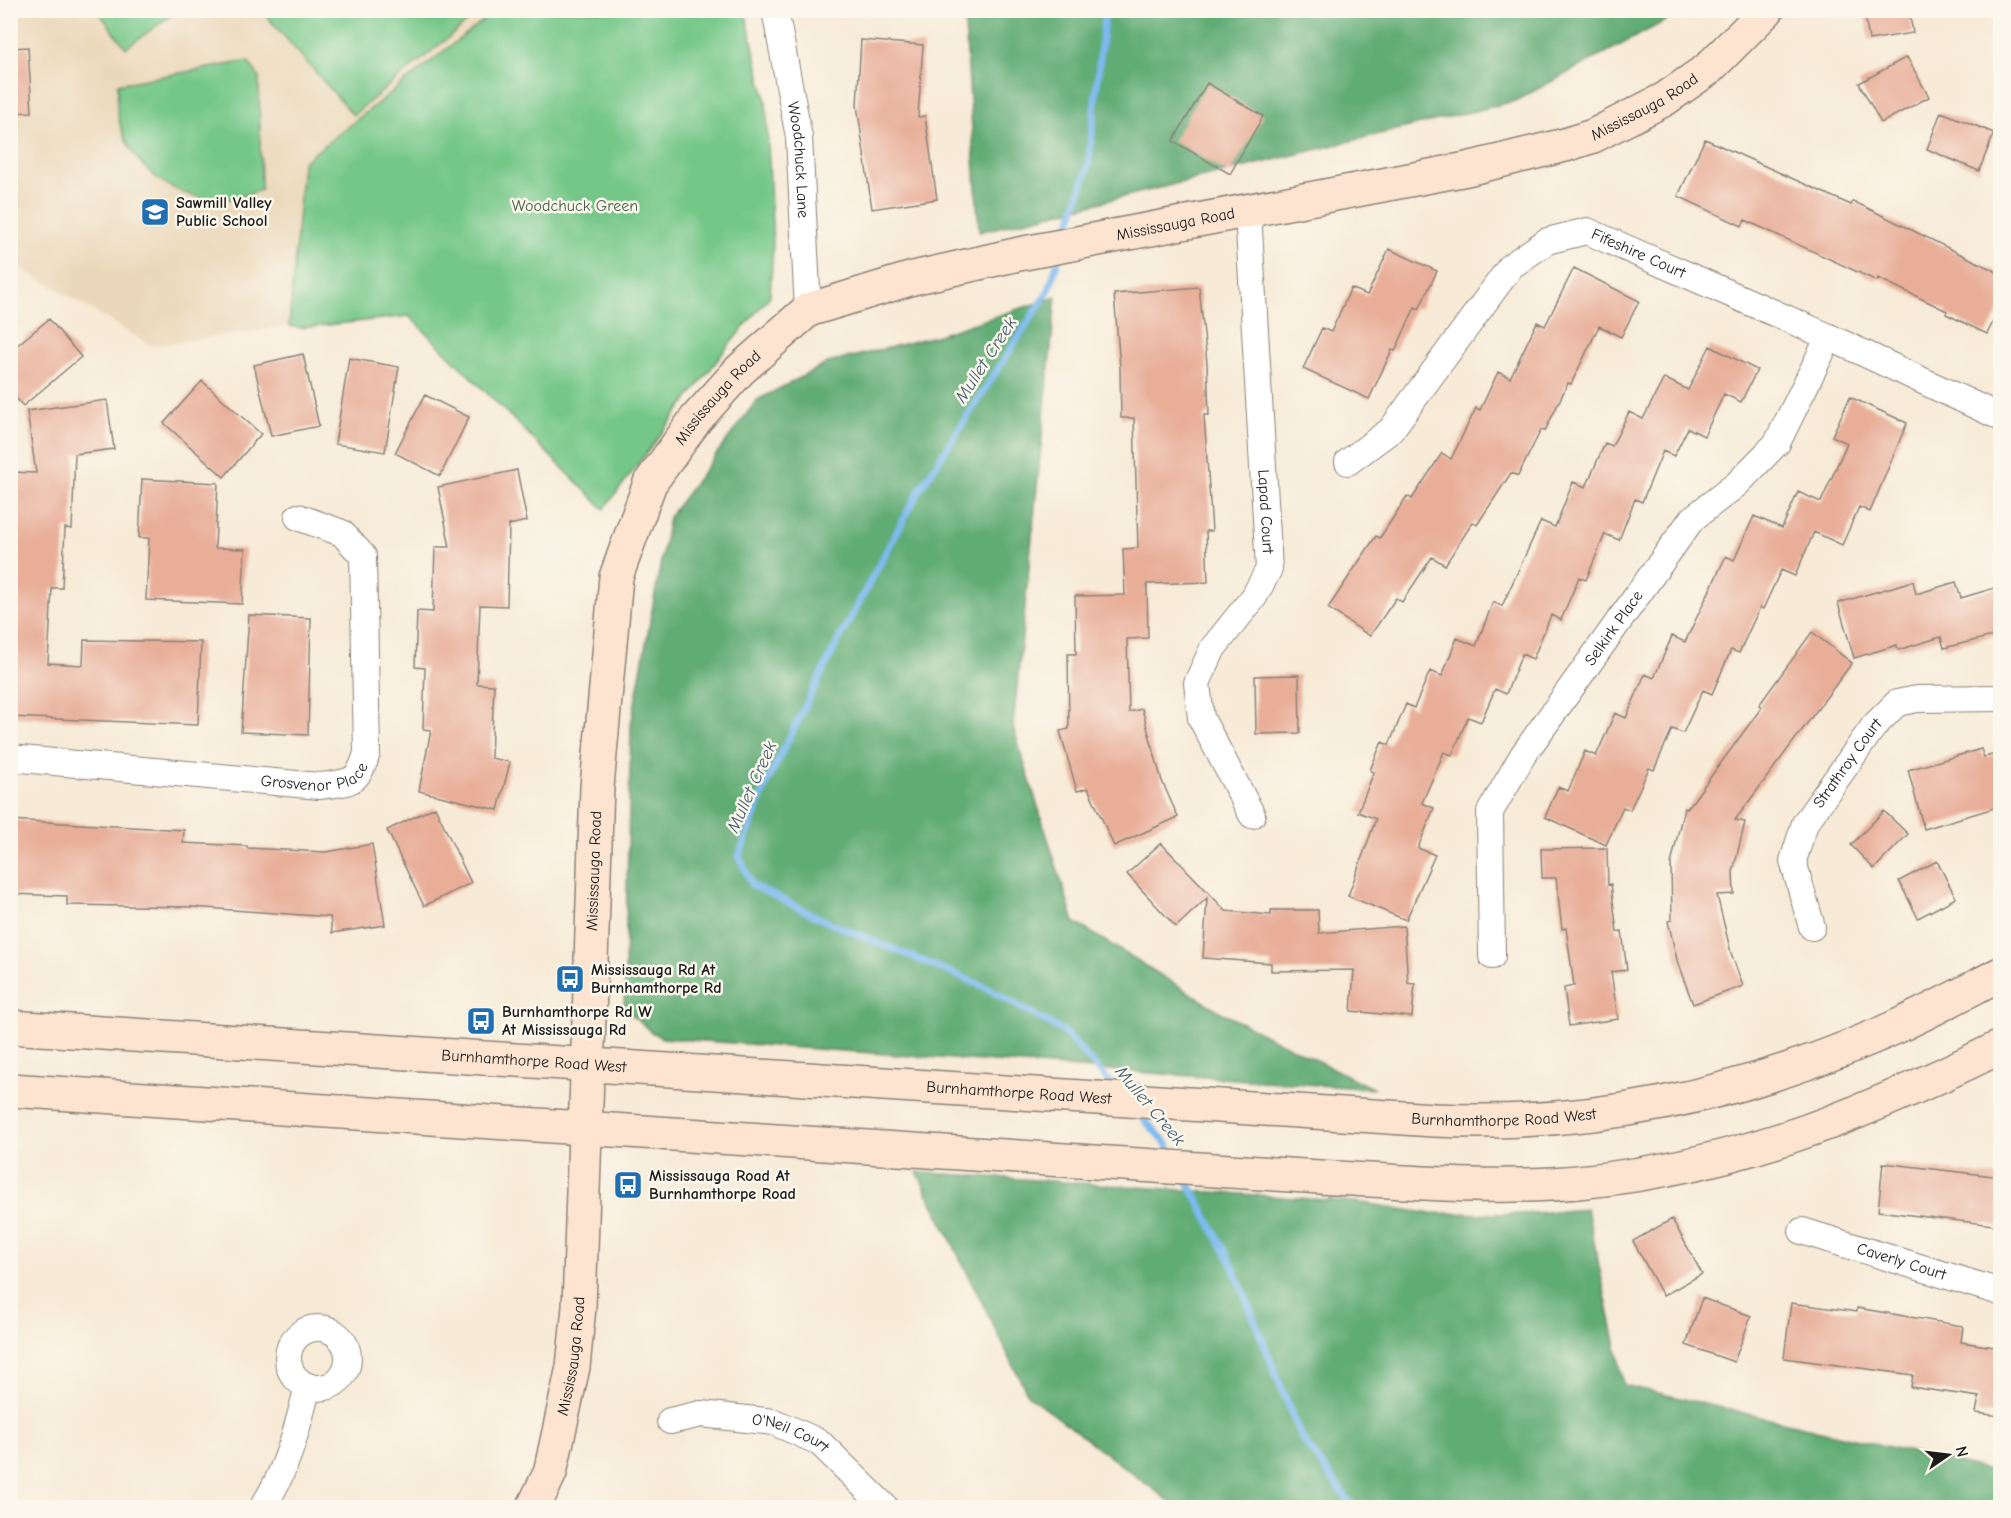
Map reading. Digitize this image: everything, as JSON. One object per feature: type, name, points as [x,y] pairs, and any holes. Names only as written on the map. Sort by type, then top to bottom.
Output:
[{"type":"main road","name":"Mississauga Road","points":[[533,1508],[550,1473],[573,1367],[579,1307],[597,787],[616,577],[650,483],[696,419],[741,370],[808,310],[913,278],[1019,254],[1467,169],[1593,136],[1665,99],[1708,69],[1767,10]]},
{"type":"main road","name":"Burnhamthorpe Road West","points":[[10,1027],[1462,1121],[1522,1121],[1621,1112],[1710,1095],[1778,1074],[1870,1038],[2001,974]]},
{"type":"main road","points":[[10,1090],[1335,1178],[1514,1185],[1614,1178],[1681,1168],[1743,1153],[1842,1120],[2001,1047]]},
{"type":"street","name":"Woodchuck Lane","points":[[775,10],[800,137],[808,310]]},
{"type":"street","name":"Lapad Court","points":[[1248,212],[1269,568],[1254,597],[1214,648],[1197,683],[1202,718],[1252,815]]},
{"type":"street","name":"Fifeshire Court","points":[[1348,462],[1391,430],[1511,266],[1547,241],[1587,231],[1829,337],[2001,417]]},
{"type":"street","name":"Selkirk Place","points":[[1492,956],[1490,812],[1523,755],[1692,519],[1737,484],[1776,443],[1829,337]]},
{"type":"street","name":"Grosvenor Place","points":[[10,758],[319,786],[349,782],[362,772],[367,753],[363,556],[342,533],[298,517]]},
{"type":"street","name":"Strathroy Court","points":[[1812,927],[1793,861],[1805,823],[1874,726],[1897,704],[1917,699],[2001,698]]},
{"type":"street","name":"Caverly Court","points":[[1802,1231],[2001,1292]]},
{"type":"street","points":[[262,1508],[291,1451],[308,1386]]},
{"type":"street","name":"O'Neil Court","points":[[670,1422],[701,1414],[774,1422],[819,1442],[878,1504]]},
{"type":"shaded area","name":"Sawmill Valley Public School","points":[[11,11],[495,11],[304,162],[289,326],[152,346],[11,262]]},
{"type":"green space","points":[[98,11],[177,11],[126,48]]},
{"type":"green space","points":[[262,11],[481,11],[353,115]]},
{"type":"green space","name":"Woodchuck Green","points":[[495,11],[745,11],[766,101],[773,247],[770,296],[728,346],[604,509],[409,316],[301,328],[289,326],[303,162]]},
{"type":"green space","points":[[964,11],[1684,11],[1515,101],[979,232]]},
{"type":"green space","points":[[248,61],[259,77],[261,190],[241,197],[209,199],[173,188],[144,166],[124,135],[117,112],[118,84]]},
{"type":"green space","points":[[1056,297],[1013,727],[1074,922],[1224,1014],[1374,1089],[662,1038],[651,1032],[624,1008],[631,725],[669,517],[757,400],[828,363],[935,336]]},
{"type":"green space","points":[[917,1172],[1357,1202],[1426,1213],[1521,1214],[1587,1209],[1624,1385],[2000,1473],[2000,1507],[1177,1507],[1028,1395]]},
{"type":"building","points":[[1864,10],[1909,10],[1913,33],[1869,40]]},
{"type":"building","points":[[861,40],[923,45],[918,117],[925,116],[937,199],[872,209],[857,105]]},
{"type":"building","points":[[28,47],[32,112],[10,113],[10,48]]},
{"type":"building","points":[[1907,57],[1929,97],[1881,123],[1859,83]]},
{"type":"building","points":[[1207,83],[1263,116],[1230,174],[1173,141]]},
{"type":"building","points":[[1941,112],[1994,133],[1979,171],[1927,149]]},
{"type":"building","points":[[1705,139],[1851,205],[1853,201],[2001,274],[2001,306],[1987,334],[1946,314],[1947,311],[1878,278],[1877,281],[1745,220],[1742,226],[1678,196]]},
{"type":"building","points":[[1389,249],[1437,271],[1419,309],[1415,307],[1395,351],[1392,350],[1369,399],[1303,369],[1322,328],[1331,332],[1351,288],[1367,295]]},
{"type":"building","points":[[1574,268],[1639,301],[1621,337],[1599,326],[1571,384],[1568,383],[1545,431],[1541,430],[1518,476],[1511,473],[1477,525],[1473,522],[1445,565],[1432,557],[1402,602],[1396,598],[1370,636],[1328,608],[1376,536],[1380,538],[1407,496],[1412,499],[1442,453],[1451,459],[1476,408],[1480,410],[1498,372],[1510,378],[1537,322],[1545,326]]},
{"type":"building","points":[[1199,287],[1207,363],[1209,415],[1204,415],[1212,531],[1206,531],[1208,582],[1147,584],[1148,638],[1127,639],[1129,712],[1142,709],[1162,781],[1178,817],[1114,846],[1088,788],[1077,791],[1060,731],[1069,729],[1068,654],[1076,654],[1075,596],[1125,595],[1123,549],[1138,548],[1134,418],[1121,418],[1120,367],[1114,294]]},
{"type":"building","points":[[49,319],[81,357],[23,406],[10,391],[10,351]]},
{"type":"building","points":[[1710,346],[1757,370],[1741,402],[1724,394],[1704,436],[1688,428],[1674,456],[1663,451],[1642,502],[1635,499],[1619,540],[1605,534],[1586,580],[1579,577],[1561,620],[1551,615],[1533,659],[1522,654],[1506,694],[1495,689],[1481,722],[1468,717],[1452,755],[1444,752],[1422,803],[1434,808],[1418,848],[1435,855],[1406,920],[1348,896],[1376,819],[1358,812],[1374,772],[1370,770],[1382,742],[1389,745],[1406,704],[1414,708],[1430,671],[1442,676],[1457,638],[1476,646],[1493,602],[1502,606],[1541,521],[1555,527],[1573,482],[1586,487],[1605,443],[1612,446],[1629,412],[1643,419],[1664,378],[1688,390]]},
{"type":"building","points":[[303,354],[319,426],[271,436],[254,365]]},
{"type":"building","points":[[349,358],[399,367],[385,452],[335,444]]},
{"type":"building","points":[[202,381],[261,434],[224,477],[164,423]]},
{"type":"building","points":[[425,395],[469,417],[440,476],[395,453]]},
{"type":"building","points":[[1850,397],[1907,423],[1870,512],[1859,507],[1842,545],[1814,532],[1795,576],[1781,570],[1763,609],[1760,607],[1739,653],[1731,650],[1712,694],[1703,690],[1683,733],[1672,729],[1654,770],[1649,768],[1630,810],[1623,807],[1606,845],[1545,817],[1558,787],[1568,791],[1585,751],[1596,756],[1615,713],[1626,718],[1645,674],[1654,678],[1672,636],[1685,642],[1726,556],[1734,560],[1754,516],[1782,528],[1798,492],[1821,502],[1847,443],[1832,436]]},
{"type":"building","points":[[107,400],[114,449],[75,454],[72,529],[65,528],[62,588],[52,588],[48,663],[83,665],[84,640],[201,642],[198,725],[10,717],[10,472],[36,473],[27,411]]},
{"type":"building","points":[[517,470],[527,521],[509,525],[507,606],[480,605],[477,684],[494,685],[491,758],[510,762],[498,810],[419,791],[431,730],[423,729],[425,668],[415,667],[417,611],[433,612],[435,547],[450,547],[438,487]]},
{"type":"building","points":[[142,479],[218,483],[215,548],[245,549],[242,604],[146,600],[149,538],[139,538]]},
{"type":"building","points":[[1913,581],[1916,594],[1956,582],[1961,598],[2001,586],[2001,634],[1944,648],[1941,637],[1898,650],[1897,645],[1854,658],[1838,603]]},
{"type":"building","points":[[249,615],[311,618],[308,735],[241,732]]},
{"type":"building","points":[[1812,632],[1852,663],[1735,820],[1745,822],[1733,872],[1734,894],[1717,895],[1731,953],[1743,986],[1693,1004],[1678,964],[1668,921],[1672,920],[1671,864],[1684,808],[1687,809],[1762,707],[1759,705]]},
{"type":"building","points":[[1299,675],[1300,733],[1256,734],[1255,676]]},
{"type":"building","points":[[1981,749],[1984,757],[2001,753],[2001,806],[1924,829],[1908,770]]},
{"type":"building","points":[[435,807],[471,883],[424,906],[387,830]]},
{"type":"building","points":[[1884,811],[1908,834],[1874,869],[1851,845]]},
{"type":"building","points":[[10,820],[184,830],[183,843],[247,846],[247,848],[326,852],[372,844],[385,925],[332,933],[330,917],[192,907],[67,905],[67,896],[10,894]]},
{"type":"building","points":[[1161,843],[1226,911],[1271,915],[1271,910],[1318,910],[1319,933],[1404,926],[1408,983],[1415,984],[1412,1017],[1351,1011],[1354,970],[1271,971],[1271,963],[1203,958],[1207,898],[1176,927],[1127,874]]},
{"type":"building","points":[[1607,848],[1608,885],[1611,884],[1617,932],[1622,931],[1627,970],[1611,972],[1618,1019],[1569,1026],[1564,988],[1574,986],[1566,928],[1562,929],[1556,878],[1542,878],[1541,849]]},
{"type":"building","points":[[1937,861],[1956,898],[1918,918],[1899,881]]},
{"type":"building","points":[[1883,1163],[2001,1177],[2001,1226],[1878,1211]]},
{"type":"building","points":[[1672,1219],[1702,1274],[1663,1296],[1633,1241]]},
{"type":"building","points":[[1702,1298],[1751,1316],[1734,1362],[1686,1345]]},
{"type":"building","points":[[1791,1303],[1857,1312],[1857,1308],[1963,1326],[1961,1342],[2001,1348],[2001,1416],[1976,1413],[1979,1397],[1911,1387],[1913,1375],[1784,1358]]},
{"type":"waterway","name":"Mullet Creek","points":[[1066,235],[1088,167],[1105,10]]},
{"type":"waterway","name":"Mullet Creek","points":[[1059,257],[1049,290],[919,491],[836,645],[768,780],[739,856],[752,885],[828,922],[983,986],[1063,1031],[1115,1088]]},
{"type":"waterway","name":"Mullet Creek","points":[[1137,1112],[1167,1144],[1174,1156]]},
{"type":"waterway","name":"Mullet Creek","points":[[1185,1177],[1232,1264],[1301,1437],[1354,1508]]},
{"type":"place","name":"Sawmill Valley Public School","points":[[155,212]]},
{"type":"place","name":"Mississauga Rd At Burnhamthorpe Rd","points":[[570,979]]},
{"type":"place","name":"Burnhamthorpe Rd W At Mississauga Rd","points":[[481,1021]]},
{"type":"place","name":"Mississauga Road At Burnhamthorpe Road","points":[[628,1185]]}]
